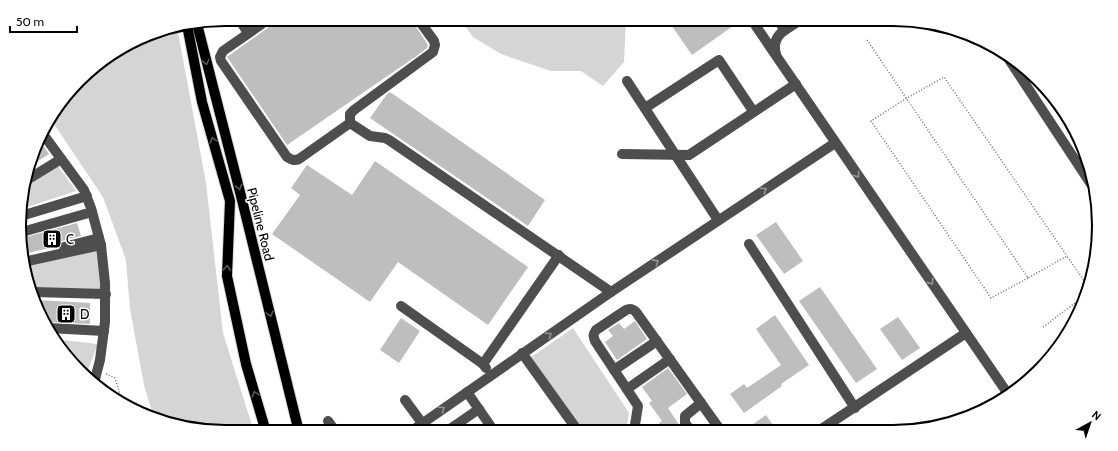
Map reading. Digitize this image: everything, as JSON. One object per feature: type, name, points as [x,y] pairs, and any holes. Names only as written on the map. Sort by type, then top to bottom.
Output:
[{"type":"main road","name":"Pipeline Road","points":[[198,28],[297,425]]},
{"type":"main road","name":"Pipeline Road","points":[[188,30],[202,102],[230,201],[227,276],[246,364],[264,425]]},
{"type":"street","points":[[244,26],[248,33]]},
{"type":"street","points":[[258,26],[223,51],[220,57],[287,157],[291,160],[299,159],[350,123]]},
{"type":"street","points":[[350,123],[350,114],[354,110],[433,52],[435,45],[434,41],[423,26]]},
{"type":"street","points":[[756,26],[1005,390]]},
{"type":"street","points":[[782,26],[785,30]]},
{"type":"street","points":[[776,56],[774,48],[775,42],[780,33],[791,26]]},
{"type":"street","points":[[645,108],[719,60],[754,111]]},
{"type":"street","points":[[1014,67],[1085,175]]},
{"type":"street","points":[[627,81],[718,220]]},
{"type":"street","points":[[622,154],[689,155],[796,84]]},
{"type":"street","points":[[350,123],[370,136],[389,140],[611,292]]},
{"type":"street","points":[[46,138],[84,190],[100,242],[106,298],[104,334],[96,377]]},
{"type":"street","points":[[419,425],[611,292],[835,143]]},
{"type":"street","points":[[34,171],[60,157]]},
{"type":"street","points":[[32,176],[60,157]]},
{"type":"street","points":[[26,214],[87,196]]},
{"type":"street","points":[[26,231],[92,212]]},
{"type":"street","points":[[29,256],[100,242]]},
{"type":"street","points":[[29,260],[100,242]]},
{"type":"street","points":[[749,244],[855,408]]},
{"type":"street","points":[[483,364],[559,255]]},
{"type":"street","points":[[38,292],[106,298]]},
{"type":"street","points":[[39,297],[106,298]]},
{"type":"street","points":[[401,306],[483,364],[491,375]]},
{"type":"street","points":[[635,425],[638,406],[595,341],[594,333],[596,330],[626,310],[633,309],[717,425]]},
{"type":"street","points":[[55,329],[104,334]]},
{"type":"street","points":[[58,332],[104,334]]},
{"type":"street","points":[[828,425],[966,333]]},
{"type":"street","points":[[614,370],[657,341]]},
{"type":"street","points":[[522,353],[574,425]]},
{"type":"street","points":[[627,389],[670,359]]},
{"type":"street","points":[[467,392],[490,425]]},
{"type":"street","points":[[405,400],[422,423]]},
{"type":"street","points":[[687,425],[685,416],[701,403]]},
{"type":"street","points":[[456,425],[479,409]]},
{"type":"street","points":[[328,421],[331,425]]},
{"type":"path","points":[[867,40],[1028,278]]},
{"type":"path","points":[[1067,256],[991,298],[871,121],[944,77],[1067,256],[1084,281]]},
{"type":"path","points":[[1043,327],[1077,302]]},
{"type":"path","points":[[98,371],[115,378],[120,394]]},
{"type":"shaded area","points":[[465,26],[626,26],[624,62],[603,86],[581,71],[551,71],[501,54],[473,37]]},
{"type":"shaded area","points":[[178,32],[206,183],[223,333],[252,425],[212,425],[174,418],[152,411],[144,385],[130,309],[126,260],[103,197],[54,124],[67,104],[84,84],[104,67],[149,41]]},
{"type":"shaded area","points":[[58,166],[76,191],[27,207],[31,184]]},
{"type":"shaded area","points":[[99,249],[104,289],[36,288],[30,264]]},
{"type":"shaded area","points":[[573,328],[629,413],[627,425],[577,425],[530,358]]},
{"type":"shaded area","points":[[63,340],[98,344],[88,370]]},
{"type":"building","points":[[270,26],[416,26],[428,45],[427,48],[418,55],[287,145],[227,57]]},
{"type":"building","points":[[672,26],[733,26],[692,55]]},
{"type":"building","points":[[390,92],[545,200],[528,226],[370,118]]},
{"type":"building","points":[[43,145],[49,154],[37,162]]},
{"type":"building","points":[[375,161],[528,267],[488,325],[398,262],[370,302],[272,234],[300,195],[291,188],[307,165],[352,195]]},
{"type":"building","points":[[776,222],[803,261],[784,274],[756,235]]},
{"type":"building","name":"C","points":[[77,223],[81,236],[62,241],[58,246],[28,253],[26,237]]},
{"type":"building","points":[[820,287],[877,369],[856,383],[799,301]]},
{"type":"building","name":"D","points":[[40,300],[90,303],[90,324],[52,322]]},
{"type":"building","points":[[775,315],[809,365],[781,384],[782,386],[744,413],[730,394],[744,384],[747,388],[781,365],[756,329]]},
{"type":"building","points":[[898,317],[920,348],[902,360],[880,329]]},
{"type":"building","points":[[401,318],[420,331],[399,363],[380,350]]},
{"type":"building","points":[[635,321],[647,339],[617,360],[605,342],[613,336],[608,330],[619,323],[624,329]]},
{"type":"building","points":[[668,368],[687,394],[668,408],[679,425],[657,425],[662,421],[649,403],[652,401],[642,387]]},
{"type":"building","points":[[766,415],[773,425],[754,425],[753,424]]},
{"type":"place","name":"C","points":[[52,239]]},
{"type":"place","name":"D","points":[[66,314]]}]
